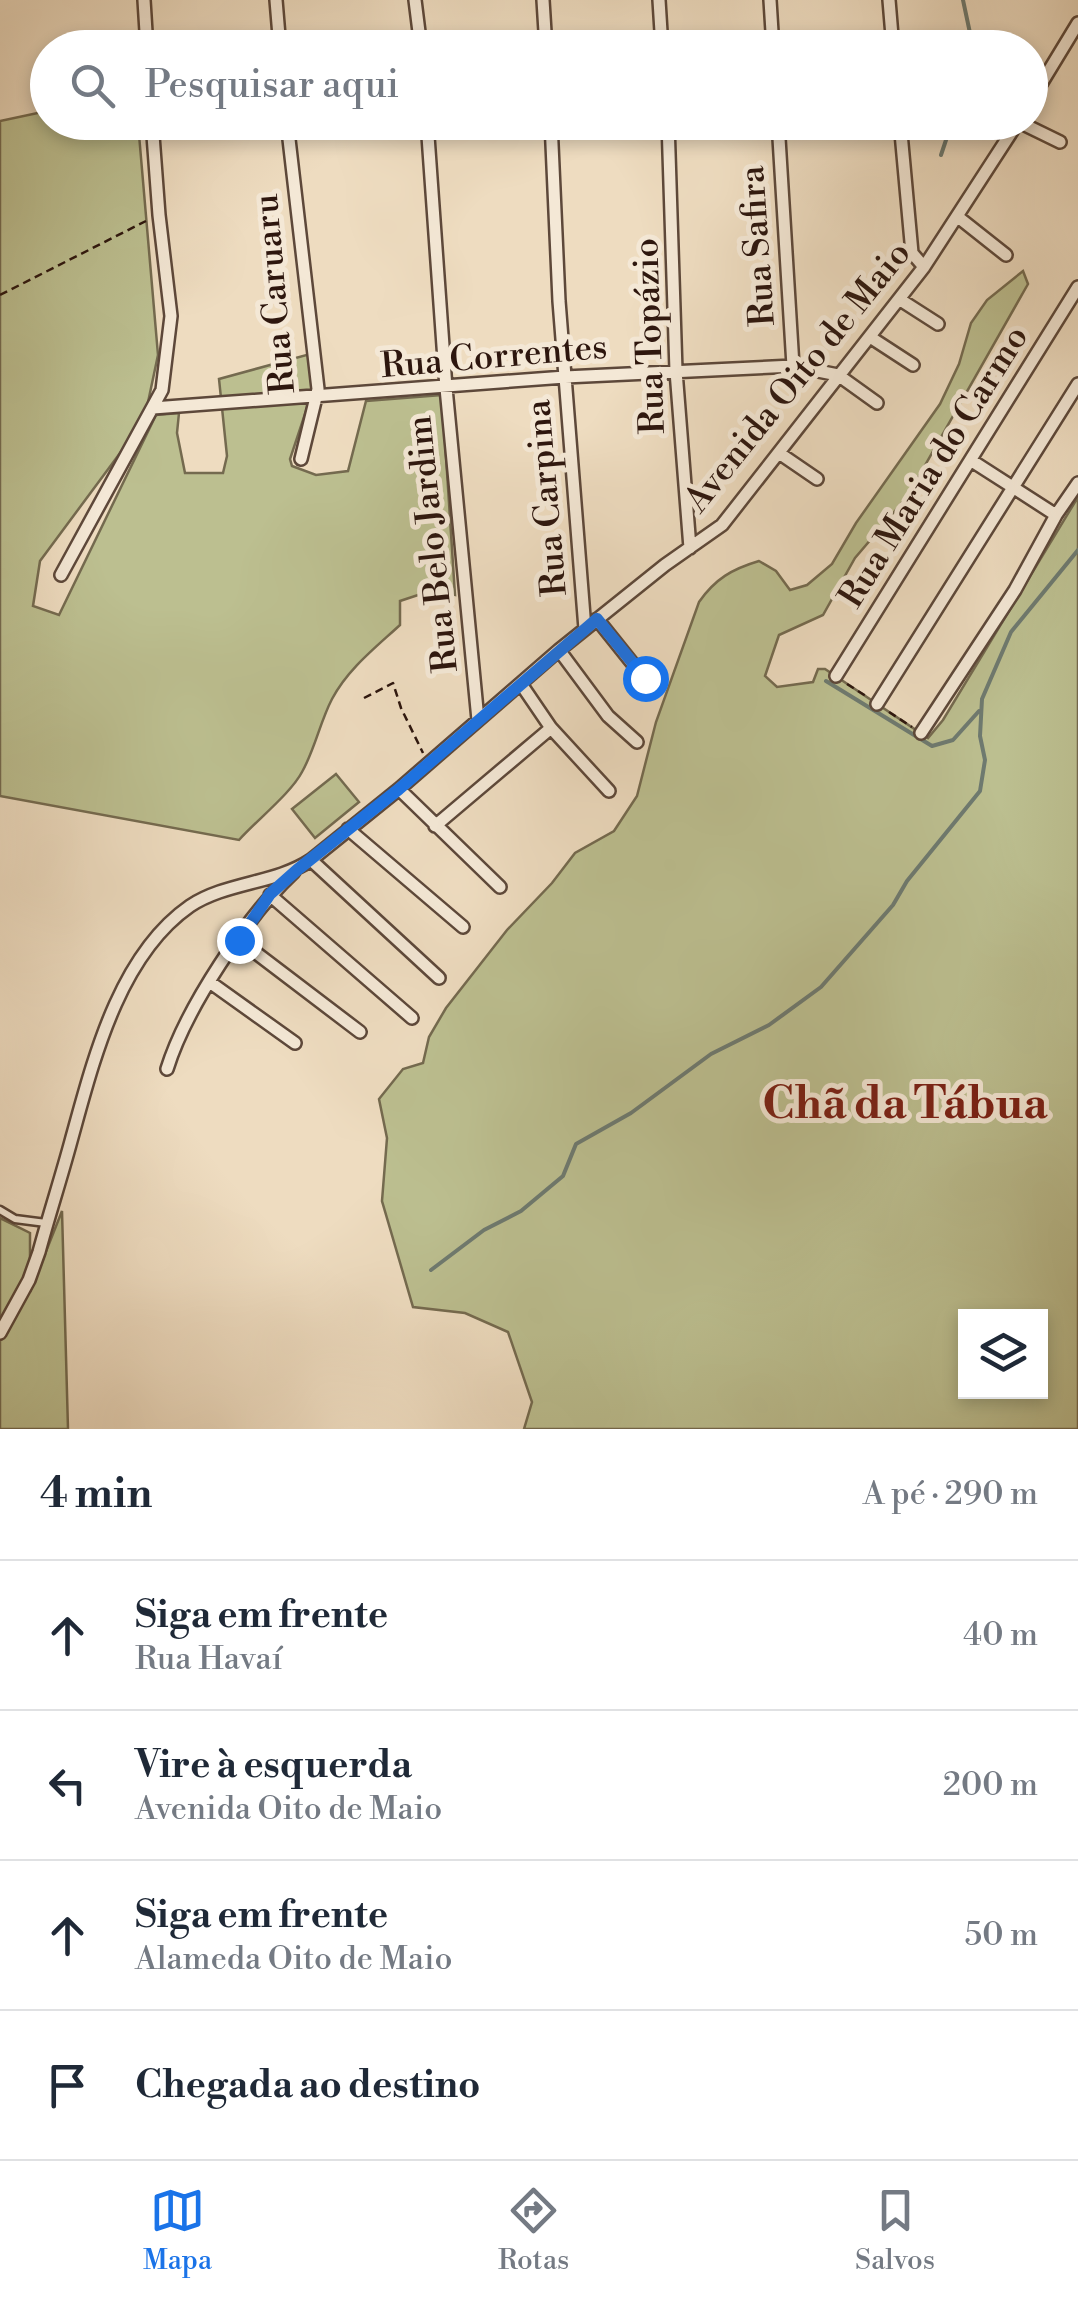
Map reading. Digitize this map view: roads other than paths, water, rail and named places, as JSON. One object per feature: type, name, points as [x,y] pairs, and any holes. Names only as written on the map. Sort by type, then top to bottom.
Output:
[{"type":"street","points":[[144,0],[146,30]]},
{"type":"street","points":[[276,0],[278,30]]},
{"type":"street","points":[[416,0],[419,30]]},
{"type":"street","points":[[543,0],[545,30]]},
{"type":"street","points":[[659,0],[661,30]]},
{"type":"street","points":[[770,0],[772,30]]},
{"type":"street","points":[[889,0],[892,30]]},
{"type":"street","points":[[1048,72],[1078,22]]},
{"type":"street","points":[[1048,136],[1060,142]]},
{"type":"street","points":[[61,575],[162,390],[171,316],[153,140]]},
{"type":"street","name":"Rua Caruaru","points":[[289,140],[318,388],[301,458]]},
{"type":"street","name":"Rua Belo Jardim","points":[[428,140],[446,388],[478,720]]},
{"type":"street","name":"Rua Carpina","points":[[552,140],[585,629]]},
{"type":"street","name":"Rua Topázio","points":[[669,140],[676,370],[690,548]]},
{"type":"street","name":"Rua Safira","points":[[779,140],[793,366]]},
{"type":"street","points":[[902,140],[912,253],[924,266]]},
{"type":"street","name":"Avenida Oito de Maio","points":[[0,1333],[29,1280],[104,1030],[145,954],[161,933],[192,905],[231,888],[297,870],[311,860],[559,650],[732,515],[924,266],[1007,140]]},
{"type":"street","points":[[958,218],[1006,255]]},
{"type":"street","name":"Rua Maria do Carmo","points":[[836,676],[1078,287]]},
{"type":"street","points":[[899,300],[938,324]]},
{"type":"street","points":[[870,337],[913,365]]},
{"type":"street","name":"Rua Correntes","points":[[153,408],[676,370],[793,366],[838,375]]},
{"type":"street","points":[[838,375],[877,403]]},
{"type":"street","points":[[877,704],[1078,384]]},
{"type":"street","points":[[779,453],[817,479]]},
{"type":"street","points":[[972,461],[1056,515]]},
{"type":"street","points":[[921,733],[1015,590],[1078,483]]},
{"type":"street","points":[[597,619],[645,678]]},
{"type":"street","points":[[559,650],[608,716],[637,742]]},
{"type":"street","points":[[521,684],[551,728],[608,791]]},
{"type":"street","points":[[435,826],[551,728]]},
{"type":"street","points":[[399,789],[500,886]]},
{"type":"street","points":[[348,829],[463,928]]},
{"type":"street","points":[[311,860],[439,978]]},
{"type":"street","points":[[166,1069],[182,1028],[210,984],[270,894],[297,870]]},
{"type":"street","points":[[270,894],[412,1018]]},
{"type":"street","points":[[239,940],[360,1032]]},
{"type":"street","points":[[210,984],[295,1042]]},
{"type":"lane","points":[[0,1210],[15,1219],[47,1223]]},
{"type":"waterway","points":[[963,0],[969,30]]},
{"type":"waterway","points":[[941,155],[946,140]]},
{"type":"waterway","points":[[431,1270],[484,1230],[521,1211],[563,1176],[576,1144],[631,1113],[711,1054],[769,1025],[821,987],[893,905],[907,881],[980,791],[985,760],[980,736],[982,699],[1011,632],[1078,550]]},
{"type":"waterway","points":[[826,681],[932,746],[953,740],[979,711]]},
{"type":"district","name":"Chã da Tábua","points":[[905,1104]]}]
